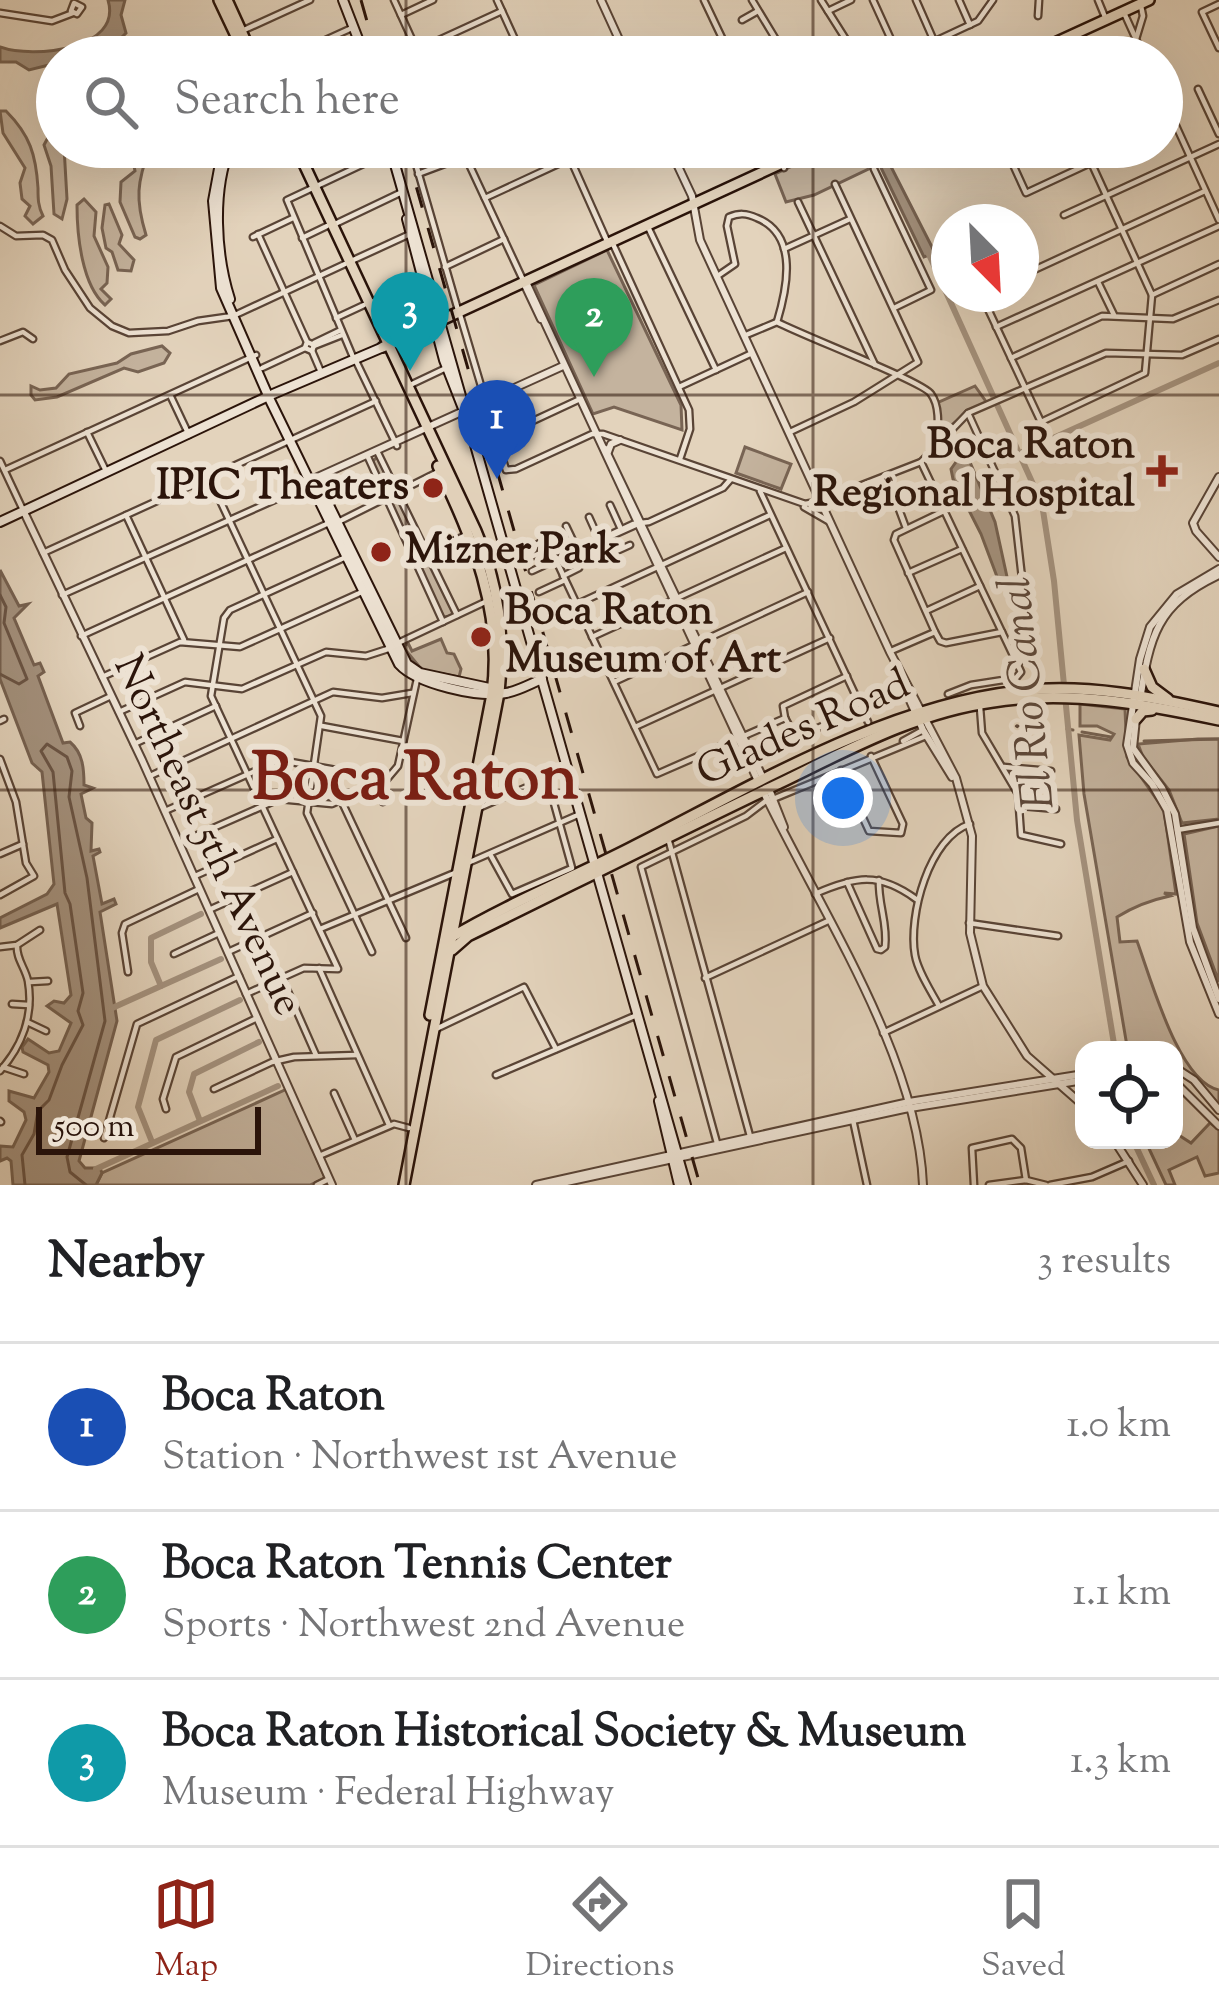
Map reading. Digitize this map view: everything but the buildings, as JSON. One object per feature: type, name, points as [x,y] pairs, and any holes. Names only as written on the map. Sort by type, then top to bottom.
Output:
[{"type":"main road","points":[[223,0],[244,36]]},
{"type":"main road","points":[[223,0],[240,36]]},
{"type":"main road","points":[[343,0],[357,36]]},
{"type":"main road","points":[[1067,36],[1141,1]]},
{"type":"main road","points":[[1105,16],[1141,1]]},
{"type":"main road","points":[[223,168],[219,214],[224,274],[235,315],[393,646]]},
{"type":"main road","points":[[304,168],[423,430],[476,530],[499,609],[494,692],[474,827],[475,855],[467,863],[446,945]]},
{"type":"main road","points":[[396,168],[682,1185]]},
{"type":"main road","points":[[272,397],[778,168]]},
{"type":"main road","points":[[398,176],[421,280],[437,322],[446,368],[464,411]]},
{"type":"main road","points":[[384,347],[407,386],[491,584],[494,692]]},
{"type":"main road","points":[[254,356],[272,397]]},
{"type":"main road","points":[[1,522],[355,359]]},
{"type":"main road","points":[[334,522],[393,646],[419,676],[494,692],[542,679]]},
{"type":"main road","points":[[347,557],[359,567]]},
{"type":"main road","points":[[362,586],[374,598]]},
{"type":"main road","points":[[490,600],[499,609]]},
{"type":"main road","points":[[1144,669],[1152,687],[1174,706]]},
{"type":"main road","name":"Glades Road","points":[[921,722],[980,704],[1053,693]]},
{"type":"main road","name":"Glades Road","points":[[1077,693],[1137,699]]},
{"type":"main road","name":"Glades Road","points":[[446,945],[766,790],[982,696],[1077,693],[1137,699],[1219,716]]},
{"type":"main road","points":[[1111,700],[1126,708],[1133,719],[1147,710],[1174,706]]},
{"type":"main road","name":"Glades Road","points":[[469,931],[547,898],[595,870],[766,790]]},
{"type":"main road","points":[[402,1180],[436,1022],[457,872],[477,804]]},
{"type":"main road","points":[[446,945],[469,931],[456,916]]},
{"type":"street","points":[[242,31],[310,0]]},
{"type":"street","points":[[394,0],[410,36]]},
{"type":"street","points":[[401,15],[434,0]]},
{"type":"street","points":[[497,0],[514,36]]},
{"type":"street","points":[[601,0],[617,36]]},
{"type":"street","points":[[704,0],[721,36]]},
{"type":"street","points":[[752,0],[773,36]]},
{"type":"street","points":[[821,0],[844,36]]},
{"type":"street","points":[[828,11],[851,0]]},
{"type":"street","points":[[873,0],[890,36]]},
{"type":"street","points":[[916,0],[933,36]]},
{"type":"street","points":[[959,0],[970,25]]},
{"type":"street","points":[[946,36],[970,25],[993,0]]},
{"type":"street","points":[[1098,0],[1105,16]]},
{"type":"street","points":[[1039,16],[1041,1]]},
{"type":"street","points":[[1137,36],[1143,16],[1141,1]]},
{"type":"street","points":[[1219,4],[1202,12],[1219,48]]},
{"type":"street","points":[[453,36],[502,11]]},
{"type":"street","points":[[742,20],[758,11]]},
{"type":"street","points":[[0,13],[52,21],[73,14]]},
{"type":"street","points":[[1120,13],[1135,36]]},
{"type":"street","points":[[334,36],[354,27]]},
{"type":"street","points":[[1198,89],[1219,134]]},
{"type":"street","points":[[996,327],[1219,223],[1183,142]]},
{"type":"street","points":[[1183,160],[1219,143]]},
{"type":"street","points":[[352,168],[286,200],[396,444]]},
{"type":"street","points":[[416,168],[509,470],[596,434],[793,503],[831,522]]},
{"type":"street","points":[[418,174],[435,168]]},
{"type":"street","points":[[471,168],[883,1033],[910,1105],[923,1185]]},
{"type":"street","points":[[485,198],[549,168]]},
{"type":"street","points":[[575,168],[679,387],[691,421],[679,461]]},
{"type":"street","points":[[679,168],[694,204],[699,238],[894,653],[921,722],[958,786],[970,824],[974,869],[969,923],[983,986],[1017,1043],[1075,1099]]},
{"type":"street","points":[[1015,168],[1026,193],[1079,168]]},
{"type":"street","points":[[989,312],[1041,422],[1145,373],[1152,295],[1092,168]]},
{"type":"street","points":[[1064,215],[1166,168]]},
{"type":"street","points":[[874,169],[931,290],[894,308]]},
{"type":"street","points":[[790,432],[918,362],[836,184]]},
{"type":"street","points":[[1039,268],[1204,190]]},
{"type":"street","points":[[302,238],[400,193]]},
{"type":"street","points":[[798,202],[876,366]]},
{"type":"street","points":[[719,275],[735,263],[727,223],[732,215],[746,214],[766,222],[777,232],[784,249],[786,285],[777,322]]},
{"type":"street","points":[[293,218],[255,236],[321,372]]},
{"type":"street","points":[[784,249],[851,218]]},
{"type":"street","points":[[647,225],[716,370]]},
{"type":"street","points":[[0,226],[16,236],[52,240],[90,308],[120,330],[143,333],[235,315],[412,232]]},
{"type":"street","points":[[446,267],[504,239]]},
{"type":"street","points":[[1152,295],[1219,264]]},
{"type":"street","points":[[336,318],[421,280]]},
{"type":"street","points":[[1099,282],[1114,315]]},
{"type":"street","points":[[1011,358],[1099,317],[1177,319],[1219,300]]},
{"type":"street","points":[[746,335],[777,322]]},
{"type":"street","points":[[777,322],[814,343],[924,386],[932,394],[938,442]]},
{"type":"street","points":[[0,341],[23,332],[33,339]]},
{"type":"street","points":[[262,368],[342,332]]},
{"type":"street","points":[[793,503],[821,501],[921,462],[968,413],[1109,352],[1182,355],[1219,339]]},
{"type":"street","points":[[679,387],[754,352]]},
{"type":"street","points":[[4,470],[254,356]]},
{"type":"street","points":[[62,595],[562,366]]},
{"type":"street","points":[[407,386],[446,368]]},
{"type":"street","points":[[170,394],[189,435]]},
{"type":"street","points":[[496,438],[578,400]]},
{"type":"street","points":[[43,554],[376,401]]},
{"type":"street","points":[[968,413],[1016,516],[1030,650],[1017,663]]},
{"type":"street","points":[[87,432],[106,473]]},
{"type":"street","points":[[605,449],[620,440]]},
{"type":"street","points":[[379,452],[458,615]]},
{"type":"street","points":[[367,457],[443,622]]},
{"type":"street","points":[[0,460],[24,512]]},
{"type":"street","points":[[921,462],[1021,672],[1016,678],[949,694]]},
{"type":"street","points":[[81,637],[440,471]]},
{"type":"street","points":[[209,477],[314,701],[322,726],[307,813],[372,952]]},
{"type":"street","points":[[887,477],[906,529]]},
{"type":"street","points":[[1219,477],[1193,526],[1219,557]]},
{"type":"street","points":[[532,571],[723,488],[730,480]]},
{"type":"street","points":[[760,491],[868,722]]},
{"type":"street","points":[[610,505],[622,531]]},
{"type":"street","points":[[945,511],[906,529],[894,540],[935,632],[946,643],[1002,632]]},
{"type":"street","name":"Northeast 5th Avenue","points":[[24,512],[149,776],[331,1182]]},
{"type":"street","points":[[126,515],[184,641]]},
{"type":"street","points":[[547,618],[770,515]]},
{"type":"street","points":[[589,517],[600,541]]},
{"type":"street","points":[[566,526],[577,551]]},
{"type":"street","points":[[428,553],[469,533]]},
{"type":"street","points":[[611,536],[618,551]]},
{"type":"street","points":[[550,549],[533,556],[528,548],[546,539],[658,774],[785,718]]},
{"type":"street","points":[[599,559],[630,545]]},
{"type":"street","points":[[592,638],[786,548]]},
{"type":"street","points":[[908,573],[962,549]]},
{"type":"street","points":[[247,994],[308,967],[332,972],[338,967],[216,706],[212,686],[219,646],[227,612],[347,557]]},
{"type":"street","points":[[539,592],[579,568]]},
{"type":"street","points":[[1219,572],[1180,598],[1161,619],[1150,638],[1133,719],[1135,752],[1169,800],[1193,928],[1219,999]]},
{"type":"street","points":[[1137,699],[1142,648],[1156,615],[1184,589],[1219,572]]},
{"type":"street","points":[[100,678],[184,641],[237,648],[362,586]]},
{"type":"street","points":[[926,611],[980,586]]},
{"type":"street","points":[[614,682],[808,592]]},
{"type":"street","points":[[117,713],[185,682],[242,689],[329,651],[366,656],[490,600]]},
{"type":"street","points":[[894,653],[935,632]]},
{"type":"street","points":[[635,727],[830,638]]},
{"type":"street","points":[[179,844],[285,798],[328,805],[387,779],[397,769],[419,676]]},
{"type":"street","points":[[847,676],[783,706],[785,718],[796,738],[861,708]]},
{"type":"street","points":[[149,776],[342,691],[382,698],[412,693]]},
{"type":"street","points":[[80,726],[75,713],[109,697]]},
{"type":"street","points":[[980,704],[981,730],[1021,806],[1021,835],[1061,844]]},
{"type":"street","points":[[134,744],[216,706]]},
{"type":"street","points":[[717,1146],[641,867],[746,816],[775,809],[785,796],[893,747],[921,722]]},
{"type":"street","points":[[921,722],[958,786]]},
{"type":"street","points":[[322,726],[403,741]]},
{"type":"street","points":[[841,770],[868,831],[901,833],[903,824],[871,756]]},
{"type":"street","points":[[0,759],[16,802],[26,863],[34,876],[0,895]]},
{"type":"street","points":[[165,812],[280,760],[387,779]]},
{"type":"street","points":[[1004,767],[1052,771]]},
{"type":"street","points":[[477,804],[568,770]]},
{"type":"street","points":[[490,854],[512,894],[572,868],[547,778]]},
{"type":"street","points":[[375,785],[383,802]]},
{"type":"street","points":[[766,790],[785,796]]},
{"type":"street","points":[[746,816],[766,790]]},
{"type":"street","points":[[341,800],[406,938]]},
{"type":"street","points":[[1021,806],[1056,809]]},
{"type":"street","points":[[475,855],[490,854],[580,814]]},
{"type":"street","points":[[939,1006],[915,956],[916,900],[948,836],[970,824]]},
{"type":"street","points":[[1175,831],[1219,824]]},
{"type":"street","points":[[1175,831],[1188,932],[1219,1014]]},
{"type":"street","points":[[668,838],[747,1137]]},
{"type":"street","points":[[194,877],[277,839]]},
{"type":"street","points":[[4,843],[10,850]]},
{"type":"street","points":[[0,854],[23,844]]},
{"type":"street","points":[[209,910],[293,872]]},
{"type":"street","points":[[320,929],[457,872]]},
{"type":"street","points":[[815,894],[847,882],[879,880],[894,883],[916,900]]},
{"type":"street","points":[[847,882],[881,950],[887,924],[878,908],[879,880]]},
{"type":"street","points":[[128,972],[125,924],[200,889]]},
{"type":"street","points":[[859,912],[878,908]]},
{"type":"street","points":[[228,952],[313,913]]},
{"type":"street","points":[[706,979],[828,921]]},
{"type":"street","points":[[969,923],[1058,936]]},
{"type":"street","points":[[0,947],[17,945],[40,930]]},
{"type":"street","points":[[174,954],[219,933]]},
{"type":"street","points":[[17,945],[16,955],[28,982],[27,1022],[2,1069],[24,1073]]},
{"type":"street","points":[[319,968],[389,1125]]},
{"type":"street","points":[[104,1138],[137,1024],[238,976]]},
{"type":"street","points":[[282,978],[316,1056]]},
{"type":"street","points":[[28,982],[48,981]]},
{"type":"street","points":[[883,1033],[983,986]]},
{"type":"street","points":[[436,1022],[524,987],[556,1049]]},
{"type":"street","points":[[12,1004],[29,1005]]},
{"type":"street","points":[[496,1075],[637,1015]]},
{"type":"street","points":[[166,1109],[163,1100],[176,1057],[257,1018]]},
{"type":"street","points":[[27,1022],[46,1030]]},
{"type":"street","points":[[214,1089],[277,1063],[358,1054]]},
{"type":"street","points":[[1040,1083],[1042,1071]]},
{"type":"street","points":[[1183,1073],[1219,1110]]},
{"type":"street","points":[[545,1184],[747,1137],[1075,1079]]},
{"type":"street","points":[[981,1094],[1056,1083]]},
{"type":"street","points":[[1183,1090],[1219,1126]]},
{"type":"street","points":[[334,1093],[355,1141]]},
{"type":"street","points":[[852,1117],[867,1185]]},
{"type":"street","points":[[319,1156],[389,1125],[412,1128]]},
{"type":"street","points":[[717,1146],[813,1125]]},
{"type":"street","points":[[737,1144],[747,1137]]},
{"type":"street","points":[[974,1185],[970,1150],[974,1145],[1018,1141],[1026,1180]]},
{"type":"street","points":[[1120,1149],[1143,1185]]},
{"type":"street","points":[[989,1185],[1094,1181],[1129,1161]]},
{"type":"street","points":[[317,1185],[331,1182]]},
{"type":"shaded area","points":[[0,111],[6,111],[21,129],[33,155],[43,216],[33,224],[25,216],[30,206],[22,199],[25,168],[3,133]]},
{"type":"shaded area","points":[[51,168],[65,168],[67,199],[62,219],[54,214]]},
{"type":"shaded area","points":[[143,168],[139,191],[146,235],[140,239],[120,202],[121,182]]},
{"type":"shaded area","points":[[788,168],[871,168],[814,195],[786,202],[775,174]]},
{"type":"shaded area","points":[[84,199],[96,212],[94,236],[108,267],[107,283],[101,289],[111,299],[105,305],[82,259],[77,205]]},
{"type":"shaded area","points":[[109,204],[122,235],[119,244],[134,260],[131,271],[118,270],[106,248],[102,228]]},
{"type":"shaded area","points":[[607,250],[681,405],[682,430],[614,407],[593,414],[534,285]]},
{"type":"shaded area","points":[[162,346],[170,353],[164,363],[138,372],[124,368],[57,397],[35,400],[31,395],[31,386],[56,388],[69,374]]},
{"type":"shaded area","points":[[975,386],[987,403],[942,433],[937,403]]},
{"type":"shaded area","points":[[745,447],[791,464],[781,489],[736,473]]},
{"type":"shaded area","name":"Mizner Park","points":[[378,456],[453,616],[443,617],[371,463]]},
{"type":"shaded area","points":[[441,639],[447,653],[454,654],[461,669],[459,677],[422,670],[403,647],[408,643],[412,651]]},
{"type":"shaded area","points":[[1080,704],[1125,709],[1127,757],[1164,810],[1176,894],[1164,893],[1170,896],[1117,917],[1120,942],[1137,941],[1175,1041],[1126,1041],[1084,794],[1079,735],[1110,740],[1114,734],[1097,726],[1080,726]]},
{"type":"shaded area","points":[[1219,739],[1219,819],[1182,823],[1169,790],[1138,744]]},
{"type":"shaded area","points":[[1219,826],[1219,982],[1197,923],[1184,834]]},
{"type":"shaded area","points":[[1183,1056],[1205,1083],[1219,1090],[1219,1107],[1183,1073]]},
{"type":"shaded area","points":[[287,1089],[325,1178],[310,1185],[96,1185],[102,1173]]},
{"type":"shaded area","points":[[1210,1123],[1219,1129],[1219,1173],[1205,1176],[1197,1157],[1169,1170],[1175,1185],[1166,1185],[1149,1149],[1183,1149],[1183,1138],[1191,1143]]},
{"type":"water","points":[[108,0],[125,0],[121,15],[126,33],[94,36],[102,30],[109,17]]},
{"type":"water","points":[[0,47],[33,52],[36,68],[0,62]]},
{"type":"water","points":[[881,168],[892,168],[931,245],[931,254],[924,257]]},
{"type":"water","points":[[961,455],[967,455],[995,522],[1006,589],[953,479],[951,469]]},
{"type":"water","points":[[0,570],[19,606],[28,604],[14,618],[34,665],[40,663],[44,672],[38,676],[63,743],[70,742],[78,751],[84,785],[93,788],[81,794],[86,818],[92,823],[91,851],[100,852],[93,856],[102,904],[114,899],[116,904],[100,912],[117,1021],[79,1161],[85,1168],[100,1168],[96,1185],[13,1185],[11,1161],[0,1161],[0,1146],[13,1147],[26,1120],[24,1112],[9,1101],[9,1091],[34,1098],[49,1072],[48,1065],[22,1047],[28,1039],[49,1053],[59,1051],[71,1023],[47,1006],[54,1001],[64,1003],[71,995],[57,904],[0,928],[0,918],[47,894],[54,884],[42,772],[32,763],[0,679]]},
{"type":"waterway","name":"El Rio Canal","points":[[927,250],[1042,504],[1077,820],[1114,1041]]},
{"type":"waterway","points":[[1018,454],[1219,363]]},
{"type":"waterway","name":"El Rio Canal","points":[[1067,729],[1073,730]]},
{"type":"waterway","points":[[1082,732],[1111,737]]},
{"type":"waterway","points":[[1144,741],[1219,739]]},
{"type":"waterway","points":[[161,986],[151,962],[151,938],[201,914]]},
{"type":"waterway","points":[[110,1009],[221,959]]},
{"type":"waterway","points":[[152,1142],[138,1107],[156,1040],[240,1000]]},
{"type":"waterway","points":[[200,1121],[189,1092],[194,1074],[259,1042]]},
{"type":"waterway","points":[[96,1169],[278,1086]]},
{"type":"waterway","name":"El Rio Canal","points":[[1137,1149],[1154,1185]]},
{"type":"railway","points":[[361,0],[371,36]]},
{"type":"railway","points":[[411,168],[700,1185]]},
{"type":"place","name":"Boca Raton Historical Society & Museum","points":[[410,371]]},
{"type":"place","name":"Boca Raton Tennis Center","points":[[594,377]]},
{"type":"place","name":"Boca Raton Regional Hospital","points":[[1162,471]]},
{"type":"place","name":"Boca Raton","points":[[497,479]]},
{"type":"place","name":"IPIC Theaters","points":[[433,488]]},
{"type":"place","name":"Mizner Park","points":[[381,552]]},
{"type":"place","name":"Boca Raton Museum of Art","points":[[481,637]]},
{"type":"district","name":"Boca Raton","points":[[415,782]]}]
